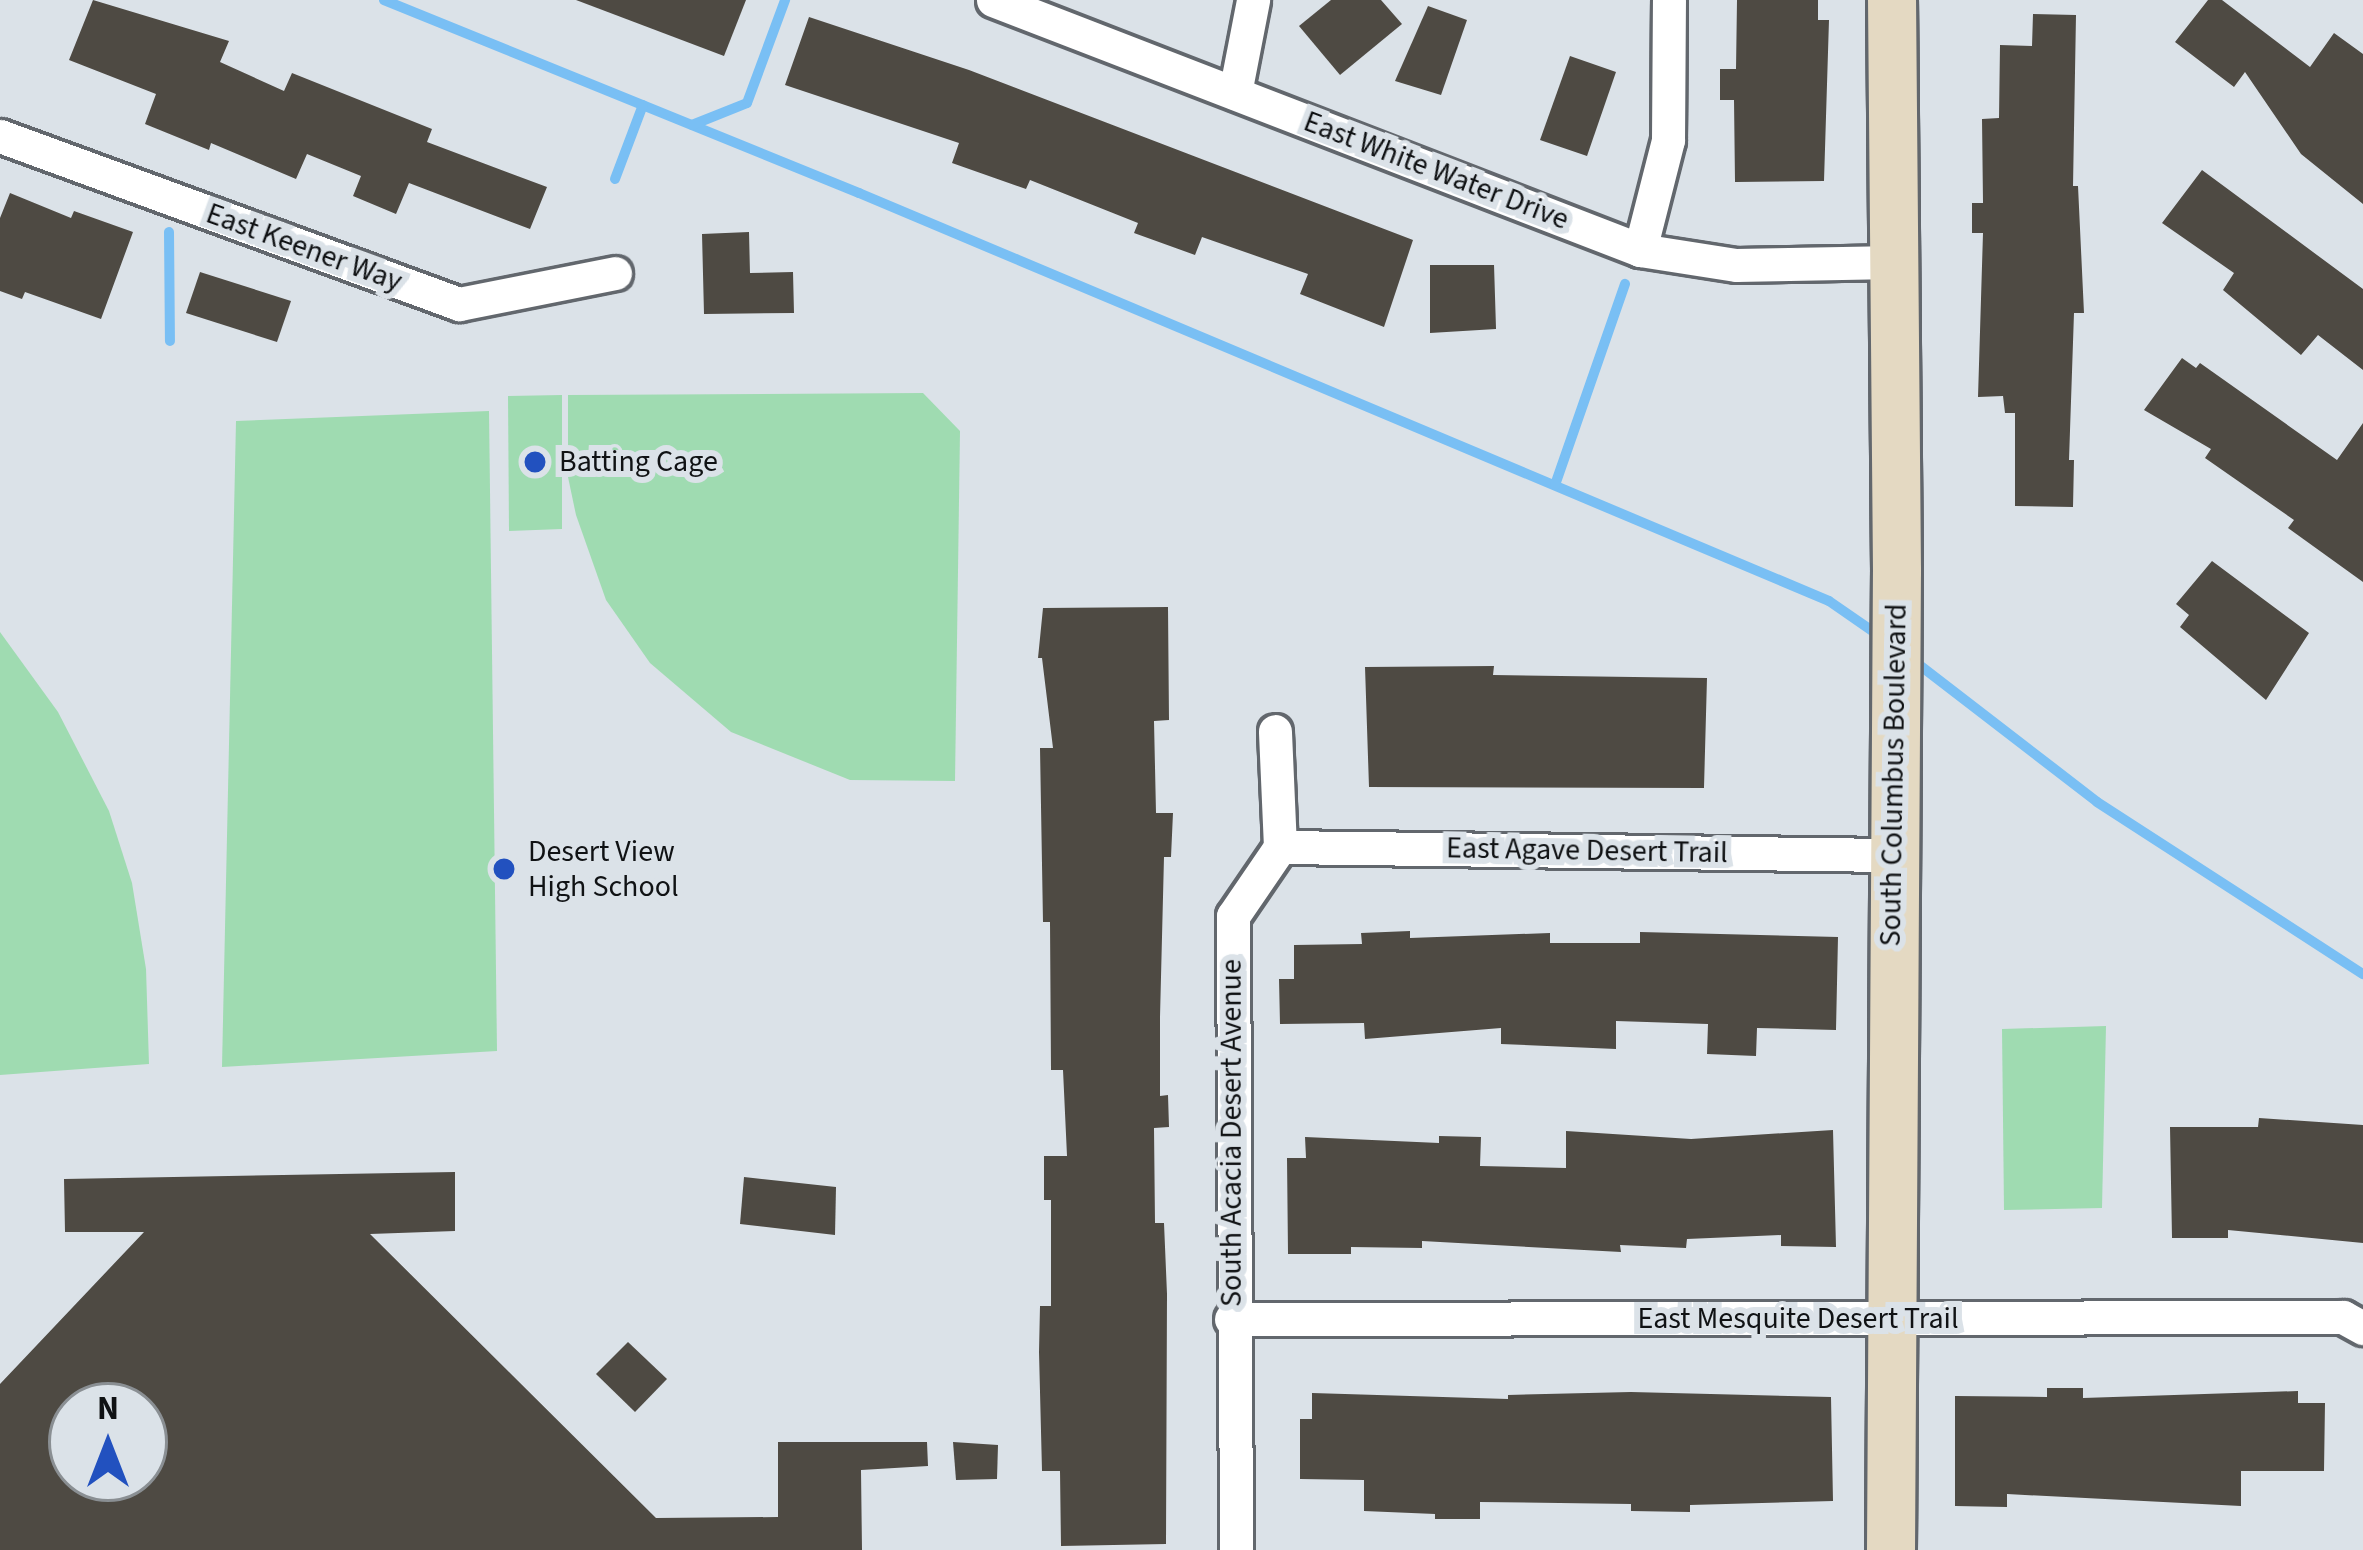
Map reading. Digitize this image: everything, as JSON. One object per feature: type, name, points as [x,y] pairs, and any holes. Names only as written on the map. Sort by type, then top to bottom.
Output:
[{"type":"street","name":"East White Water Drive","points":[[993,0],[1640,250],[1736,265],[1894,262]]},
{"type":"street","points":[[1235,93],[1253,0]]},
{"type":"street","points":[[1640,250],[1668,140],[1669,0]]},
{"type":"street","name":"South Columbus Boulevard","points":[[1891,1550],[1897,571],[1892,0]]},
{"type":"street","name":"East Keener Way","points":[[0,136],[459,304],[615,273]]},
{"type":"street","points":[[1275,731],[1280,847]]},
{"type":"street","name":"East Agave Desert Trail","points":[[1280,847],[1893,855]]},
{"type":"street","name":"South Acacia Desert Avenue","points":[[1236,1550],[1231,1319],[1233,916],[1280,847]]},
{"type":"street","name":"East Mesquite Desert Trail","points":[[1231,1319],[2343,1317],[2363,1328]]},
{"type":"green space","points":[[923,393],[960,431],[955,781],[850,780],[731,732],[650,663],[606,600],[576,515],[568,477],[568,395]]},
{"type":"green space","name":"Batting Cage","points":[[562,395],[562,529],[509,531],[508,396]]},
{"type":"green space","points":[[489,411],[497,1051],[222,1067],[236,421]]},
{"type":"green space","points":[[0,632],[58,712],[109,811],[132,883],[146,969],[149,1064],[0,1075]]},
{"type":"green space","points":[[2106,1026],[2102,1208],[2004,1210],[2002,1029]]},
{"type":"building","points":[[93,0],[229,41],[220,62],[284,91],[292,73],[432,129],[427,142],[547,187],[530,229],[409,183],[396,214],[353,196],[361,176],[307,154],[296,179],[211,143],[209,150],[145,124],[156,94],[69,60]]},
{"type":"building","points":[[576,0],[746,0],[724,56]]},
{"type":"building","points":[[1331,0],[1381,0],[1402,24],[1340,75],[1299,26]]},
{"type":"building","points":[[1737,0],[1818,0],[1818,20],[1829,20],[1824,181],[1735,182],[1734,100],[1720,100],[1720,69],[1736,69]]},
{"type":"building","points":[[2208,0],[2222,0],[2310,67],[2334,33],[2363,54],[2363,204],[2301,154],[2245,72],[2234,87],[2175,42]]},
{"type":"building","points":[[1428,6],[1467,20],[1441,95],[1395,81]]},
{"type":"building","points":[[2033,14],[2076,15],[2073,186],[2078,186],[2084,313],[2074,313],[2069,460],[2074,460],[2073,507],[2015,506],[2015,413],[2005,413],[2003,396],[1978,397],[1983,233],[1972,233],[1972,203],[1983,203],[1982,119],[1999,118],[2000,45],[2032,46]]},
{"type":"building","points":[[809,17],[969,70],[1413,240],[1384,327],[1300,294],[1308,274],[1202,237],[1195,255],[1134,233],[1138,223],[1030,180],[1026,189],[952,163],[959,143],[785,85]]},
{"type":"building","points":[[1570,56],[1616,72],[1587,156],[1540,140]]},
{"type":"building","points":[[2202,170],[2363,289],[2363,370],[2318,335],[2301,355],[2223,290],[2234,273],[2162,223]]},
{"type":"building","points":[[10,193],[71,218],[74,211],[133,232],[101,319],[25,292],[22,299],[0,291],[0,218]]},
{"type":"building","points":[[749,232],[750,273],[793,272],[794,313],[704,314],[702,234]]},
{"type":"building","points":[[1430,265],[1494,265],[1496,329],[1430,333]]},
{"type":"building","points":[[200,272],[291,301],[277,342],[186,313]]},
{"type":"building","points":[[2182,358],[2196,368],[2200,363],[2337,460],[2363,423],[2363,582],[2288,528],[2294,520],[2205,458],[2211,449],[2144,410]]},
{"type":"building","points":[[2212,561],[2309,633],[2266,700],[2180,627],[2189,615],[2176,604]]},
{"type":"building","points":[[1168,607],[1169,720],[1154,721],[1156,813],[1173,813],[1171,857],[1164,857],[1160,1017],[1160,1096],[1168,1095],[1169,1127],[1154,1128],[1155,1223],[1164,1223],[1167,1294],[1166,1544],[1061,1546],[1060,1471],[1042,1471],[1039,1352],[1040,1306],[1051,1306],[1051,1200],[1044,1200],[1044,1156],[1067,1156],[1063,1070],[1051,1070],[1050,922],[1043,922],[1040,748],[1053,748],[1042,658],[1038,658],[1043,608]]},
{"type":"building","points":[[1494,666],[1493,675],[1707,678],[1704,788],[1369,787],[1365,667]]},
{"type":"building","points":[[1410,931],[1410,938],[1550,933],[1550,943],[1640,943],[1640,932],[1838,937],[1836,1030],[1757,1028],[1756,1056],[1707,1054],[1708,1024],[1616,1021],[1616,1049],[1501,1044],[1501,1028],[1365,1039],[1364,1023],[1280,1024],[1279,979],[1294,979],[1294,945],[1362,944],[1361,933]]},
{"type":"building","points":[[2259,1118],[2363,1125],[2363,1243],[2228,1230],[2228,1238],[2172,1238],[2170,1127],[2258,1127]]},
{"type":"building","points":[[1833,1130],[1836,1247],[1781,1246],[1781,1235],[1687,1239],[1686,1248],[1620,1245],[1621,1252],[1422,1241],[1422,1248],[1351,1247],[1351,1254],[1288,1254],[1287,1158],[1306,1158],[1305,1137],[1439,1143],[1439,1136],[1481,1137],[1480,1166],[1566,1168],[1566,1131],[1691,1139]]},
{"type":"building","points":[[455,1172],[455,1231],[370,1234],[656,1518],[778,1517],[778,1442],[927,1442],[928,1466],[861,1470],[862,1550],[0,1550],[0,1384],[144,1232],[65,1232],[64,1179]]},
{"type":"building","points":[[744,1177],[836,1187],[835,1235],[740,1224]]},
{"type":"building","points":[[628,1342],[667,1379],[635,1412],[596,1374]]},
{"type":"building","points":[[2047,1388],[2083,1388],[2083,1398],[2298,1391],[2298,1403],[2325,1403],[2324,1471],[2241,1471],[2241,1506],[2007,1494],[2007,1507],[1955,1506],[1955,1396],[2047,1397]]},
{"type":"building","points":[[1631,1392],[1831,1397],[1833,1501],[1690,1505],[1690,1512],[1631,1511],[1631,1504],[1480,1502],[1480,1519],[1435,1519],[1435,1514],[1364,1511],[1364,1480],[1300,1479],[1300,1419],[1312,1419],[1312,1393],[1508,1399],[1508,1395]]},
{"type":"building","points":[[953,1442],[998,1445],[997,1479],[956,1480]]},
{"type":"waterway","points":[[384,0],[859,193],[1829,601],[1884,639]]},
{"type":"waterway","points":[[692,125],[747,103],[785,0]]},
{"type":"waterway","points":[[615,179],[643,105]]},
{"type":"waterway","points":[[169,232],[170,341]]},
{"type":"waterway","points":[[1555,485],[1625,284]]},
{"type":"waterway","points":[[1909,657],[2097,802],[2363,974]]},
{"type":"place","name":"Batting Cage","points":[[535,462]]},
{"type":"place","name":"Desert View High School","points":[[504,869]]}]
